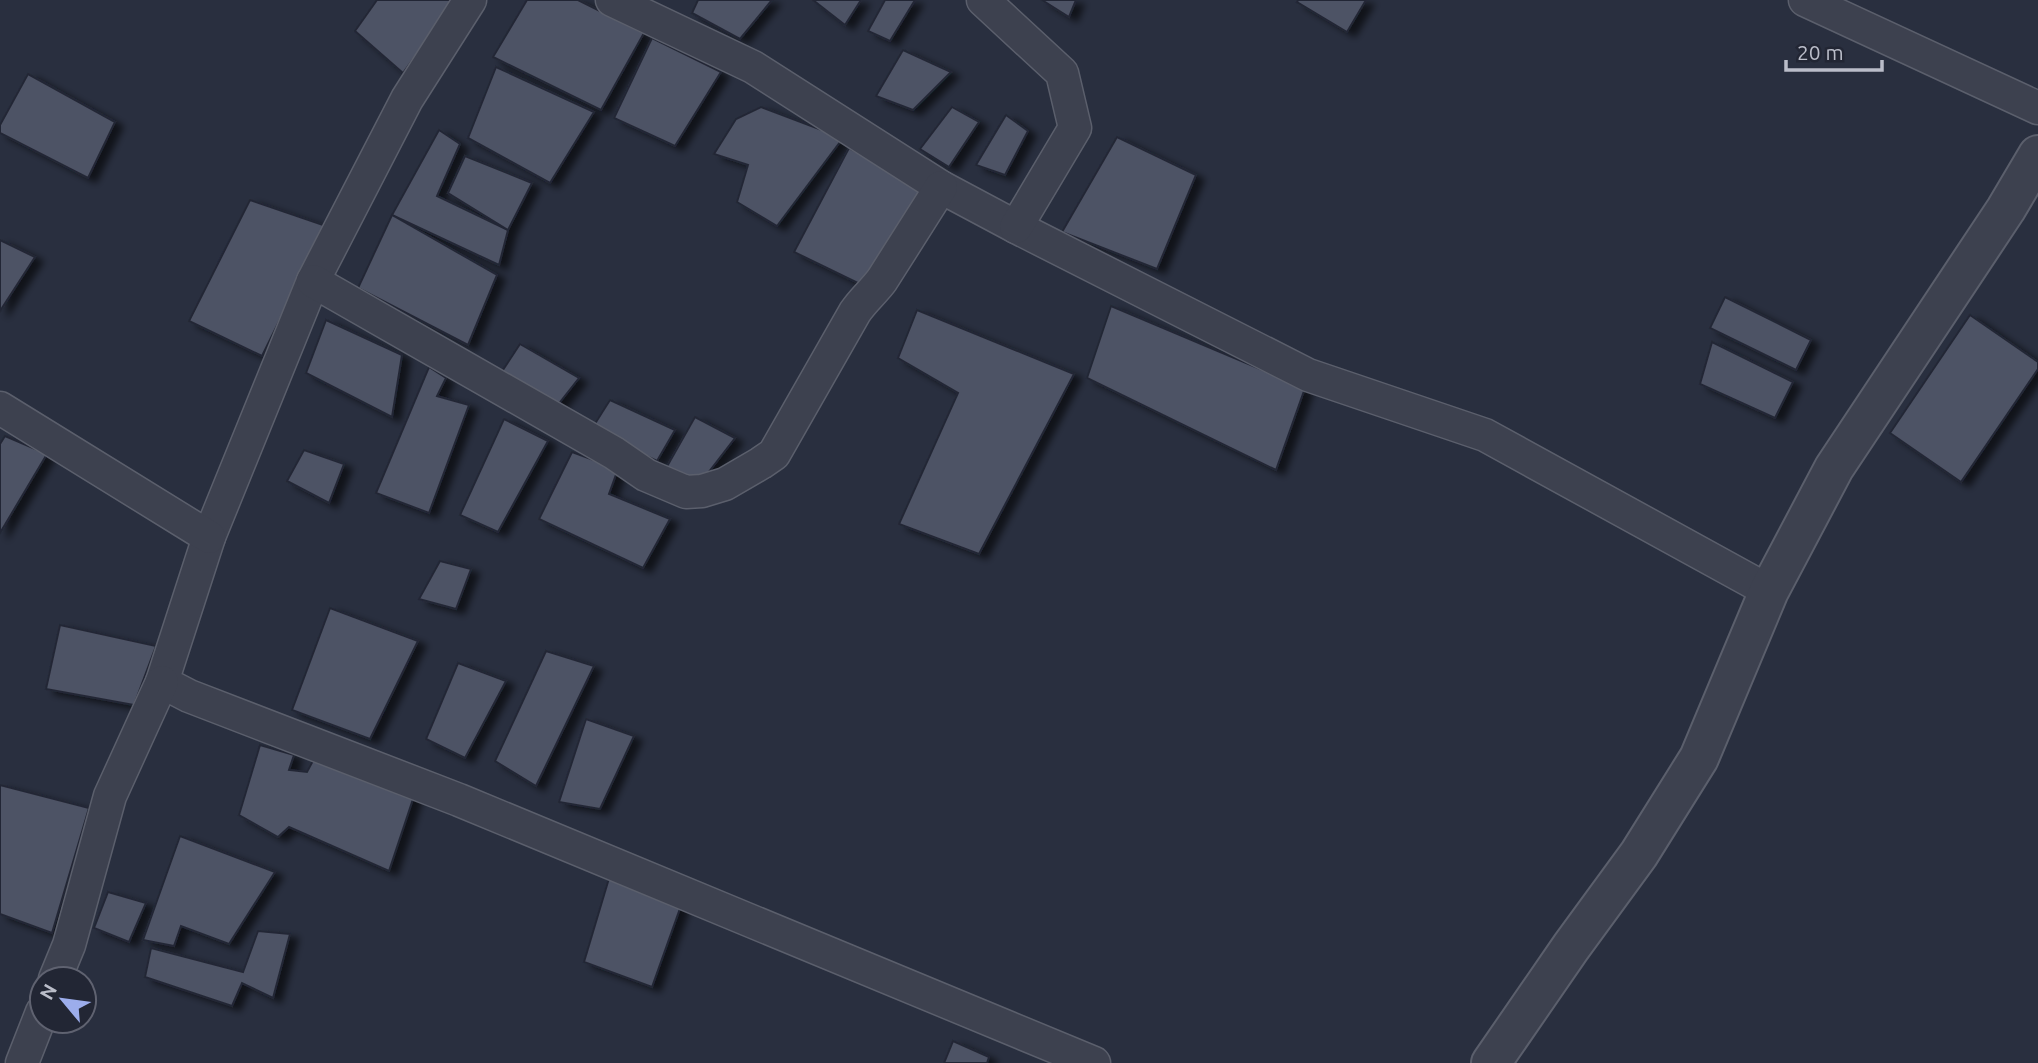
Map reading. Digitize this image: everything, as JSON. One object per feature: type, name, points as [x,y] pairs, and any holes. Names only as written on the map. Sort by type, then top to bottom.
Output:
[{"type":"street","points":[[61,965],[69,945],[110,796],[162,682],[209,537],[313,281],[407,99],[470,0]]},
{"type":"street","points":[[612,0],[753,67],[941,187],[1016,227],[1308,375],[1485,435],[1769,591]]},
{"type":"street","points":[[983,0],[1062,74],[1075,128],[1016,227]]},
{"type":"street","points":[[1805,0],[2038,108]]},
{"type":"street","points":[[1491,1063],[1639,854],[1699,758],[1769,591],[1834,468],[2006,209],[2038,155]]},
{"type":"street","points":[[313,281],[614,453],[646,475],[686,492],[702,491],[725,484],[774,454],[855,312],[882,280],[941,187]]},
{"type":"street","points":[[0,408],[209,537]]},
{"type":"street","points":[[162,682],[189,696],[460,800],[1094,1063]]},
{"type":"street","points":[[22,1063],[33,1035]]},
{"type":"building","points":[[377,0],[456,0],[403,73],[355,31]]},
{"type":"building","points":[[527,0],[578,0],[644,33],[601,110],[493,57]]},
{"type":"building","points":[[698,0],[772,0],[740,39],[692,13]]},
{"type":"building","points":[[813,0],[861,0],[845,25]]},
{"type":"building","points":[[885,0],[915,0],[890,41],[868,31]]},
{"type":"building","points":[[1042,0],[1076,0],[1069,17]]},
{"type":"building","points":[[1366,0],[1347,32],[1297,2]]},
{"type":"building","points":[[652,38],[721,72],[675,146],[614,118]]},
{"type":"building","points":[[903,50],[951,72],[913,110],[876,96]]},
{"type":"building","points":[[496,67],[594,112],[550,183],[468,138]]},
{"type":"building","points":[[28,74],[115,122],[88,178],[0,133],[0,125]]},
{"type":"building","points":[[761,107],[843,138],[777,226],[737,202],[748,165],[714,154],[736,119]]},
{"type":"building","points":[[952,107],[979,122],[949,167],[920,149]]},
{"type":"building","points":[[1006,115],[1028,131],[1005,175],[976,165]]},
{"type":"building","points":[[439,130],[460,144],[437,196],[508,230],[499,265],[392,215]]},
{"type":"building","points":[[1117,137],[1196,175],[1157,269],[1062,232]]},
{"type":"building","points":[[849,148],[929,190],[864,286],[794,252]]},
{"type":"building","points":[[465,156],[532,183],[508,230],[448,193]]},
{"type":"building","points":[[250,200],[326,226],[262,356],[189,321]]},
{"type":"building","points":[[392,215],[497,275],[468,345],[358,288]]},
{"type":"building","points":[[0,240],[35,257],[0,311]]},
{"type":"building","points":[[1725,297],[1811,340],[1796,370],[1710,328]]},
{"type":"building","points":[[1111,306],[1305,388],[1276,470],[1087,378]]},
{"type":"building","points":[[917,310],[1074,374],[979,554],[899,524],[958,393],[898,358]]},
{"type":"building","points":[[1970,315],[2038,362],[2038,369],[1961,482],[1890,433]]},
{"type":"building","points":[[326,320],[402,355],[392,417],[306,373]]},
{"type":"building","points":[[1712,342],[1793,382],[1775,418],[1700,384]]},
{"type":"building","points":[[520,344],[579,378],[553,411],[499,376]]},
{"type":"building","points":[[429,367],[446,378],[437,396],[469,405],[429,513],[376,493]]},
{"type":"building","points":[[610,400],[675,430],[657,461],[591,430]]},
{"type":"building","points":[[695,417],[735,438],[701,482],[665,470]]},
{"type":"building","points":[[504,419],[548,441],[498,532],[460,515]]},
{"type":"building","points":[[5,436],[47,454],[0,533],[0,444]]},
{"type":"building","points":[[304,450],[344,464],[329,503],[287,481]]},
{"type":"building","points":[[572,452],[618,469],[609,494],[670,519],[643,568],[539,519]]},
{"type":"building","points":[[440,561],[471,569],[456,609],[419,599]]},
{"type":"building","points":[[330,608],[418,641],[370,739],[292,710]]},
{"type":"building","points":[[60,625],[156,646],[134,705],[46,689]]},
{"type":"building","points":[[546,651],[594,666],[536,786],[495,761]]},
{"type":"building","points":[[458,663],[506,681],[465,758],[426,739]]},
{"type":"building","points":[[586,719],[634,736],[600,809],[559,802]]},
{"type":"building","points":[[260,745],[294,755],[289,770],[307,772],[315,757],[415,793],[389,871],[289,827],[278,837],[239,815]]},
{"type":"building","points":[[0,785],[89,808],[52,933],[0,914]]},
{"type":"building","points":[[180,836],[275,872],[229,944],[181,926],[174,946],[143,940]]},
{"type":"building","points":[[610,875],[683,900],[652,987],[584,962]]},
{"type":"building","points":[[108,892],[146,903],[129,942],[94,928]]},
{"type":"building","points":[[258,931],[290,934],[273,998],[242,983],[232,1006],[145,977],[151,948],[243,972]]},
{"type":"building","points":[[953,1041],[989,1057],[987,1063],[944,1063]]}]
